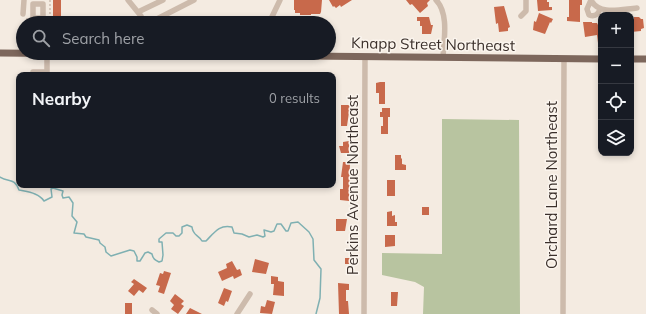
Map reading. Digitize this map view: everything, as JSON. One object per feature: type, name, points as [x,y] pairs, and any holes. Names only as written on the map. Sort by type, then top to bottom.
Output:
[{"type":"main road","name":"Knapp Street Northeast","points":[[0,53],[16,53]]},
{"type":"main road","name":"Knapp Street Northeast","points":[[336,56],[598,59]]},
{"type":"main road","points":[[634,59],[646,59]]},
{"type":"street","points":[[128,0],[142,16]]},
{"type":"street","points":[[138,12],[163,0]]},
{"type":"street","points":[[161,16],[183,3],[194,0]]},
{"type":"street","points":[[272,16],[280,0]]},
{"type":"street","points":[[436,0],[444,18],[444,57]]},
{"type":"street","points":[[522,16],[526,11],[526,0]]},
{"type":"street","points":[[591,0],[587,9],[589,15],[596,15],[600,9]]},
{"type":"street","points":[[591,0],[593,4],[600,9],[637,8]]},
{"type":"street","points":[[23,14],[24,2],[43,4],[44,16]]},
{"type":"street","points":[[33,4],[33,16]]},
{"type":"street","name":"Perkins Avenue Northeast","points":[[364,314],[365,57]]},
{"type":"street","name":"Orchard Lane Northeast","points":[[563,312],[564,59]]},
{"type":"street","points":[[47,60],[47,72]]},
{"type":"street","points":[[237,314],[250,294]]},
{"type":"path","points":[[50,0],[50,16]]},
{"type":"green space","points":[[442,119],[519,120],[520,314],[423,314],[424,287],[415,282],[382,275],[382,253],[442,254]]},
{"type":"building","points":[[53,0],[61,0],[61,16],[53,16]]},
{"type":"building","points":[[294,0],[322,0],[321,12],[320,14],[311,15],[300,15],[300,13],[295,13]]},
{"type":"building","points":[[329,0],[352,0],[341,7],[340,5],[336,8],[334,6],[333,7]]},
{"type":"building","points":[[406,0],[430,0],[427,3],[428,6],[420,13]]},
{"type":"building","points":[[537,0],[547,0],[547,2],[549,2],[549,7],[552,7],[552,10],[538,11]]},
{"type":"building","points":[[569,0],[582,0],[582,5],[580,5],[580,22],[567,21],[567,17],[569,17]]},
{"type":"building","points":[[504,6],[510,27],[508,28],[508,31],[499,32],[498,23],[496,24],[494,7]]},
{"type":"building","points":[[539,13],[553,19],[551,23],[550,22],[545,34],[533,30],[534,21],[536,22]]},
{"type":"building","points":[[417,17],[429,17],[431,25],[433,25],[431,34],[422,34],[422,26],[420,26],[420,21],[417,21]]},
{"type":"building","points":[[634,17],[639,17],[643,19],[644,28],[641,29],[641,31],[634,32]]},
{"type":"building","points":[[583,22],[597,23],[598,43],[597,35],[585,37]]},
{"type":"building","points":[[385,82],[385,104],[379,104],[379,93],[376,93],[376,83]]},
{"type":"building","points":[[341,105],[350,105],[347,126],[341,126]]},
{"type":"building","points":[[382,108],[390,108],[390,117],[388,117],[388,134],[381,134],[383,117],[380,117],[380,112],[382,112]]},
{"type":"building","points":[[349,141],[349,153],[341,153],[339,146],[343,146],[343,142]]},
{"type":"building","points":[[395,155],[401,155],[402,164],[406,165],[406,170],[395,170]]},
{"type":"building","points":[[343,162],[350,162],[349,201],[340,200],[340,189],[343,189],[343,177],[341,177]]},
{"type":"building","points":[[387,180],[395,180],[395,196],[387,196]]},
{"type":"building","points":[[422,207],[429,207],[429,215],[422,215]]},
{"type":"building","points":[[392,211],[392,216],[395,215],[395,222],[397,222],[397,226],[387,226],[387,212]]},
{"type":"building","points":[[336,219],[347,219],[345,231],[336,231]]},
{"type":"building","points":[[385,235],[395,235],[395,246],[385,247]]},
{"type":"building","points":[[345,258],[356,258],[356,264],[345,264]]},
{"type":"building","points":[[255,259],[269,263],[266,274],[252,272]]},
{"type":"building","points":[[232,261],[237,270],[240,269],[242,275],[234,279],[233,276],[222,281],[218,272],[227,268],[226,264]]},
{"type":"building","points":[[164,271],[171,273],[164,294],[158,292],[160,286],[156,285],[160,273],[163,274]]},
{"type":"building","points":[[271,276],[278,277],[278,281],[284,282],[284,296],[273,295],[274,284],[271,284]]},
{"type":"building","points":[[134,279],[147,288],[143,293],[139,290],[134,296],[128,291],[134,284],[131,282]]},
{"type":"building","points":[[338,283],[349,284],[349,290],[346,290],[346,301],[348,301],[349,314],[339,314]]},
{"type":"building","points":[[224,288],[232,291],[228,302],[226,301],[224,306],[218,303]]},
{"type":"building","points":[[391,292],[398,292],[397,306],[391,306]]},
{"type":"building","points":[[175,294],[184,301],[181,304],[184,306],[178,314],[171,309],[174,305],[170,301]]},
{"type":"building","points":[[267,300],[275,302],[272,314],[260,313],[261,306],[265,307]]},
{"type":"building","points":[[125,303],[132,303],[132,314],[125,314]]},
{"type":"building","points":[[190,308],[202,314],[186,314]]},
{"type":"waterway","points":[[0,177],[16,184]]},
{"type":"waterway","points":[[18,188],[19,190],[30,192],[42,198],[44,201],[52,197],[51,189],[53,188]]},
{"type":"waterway","points":[[53,188],[63,191],[63,198],[69,197],[73,203],[72,216],[77,222],[74,233],[84,234],[86,237],[99,240],[105,247],[106,252],[111,256],[130,250],[134,251],[137,261],[140,261],[145,253],[148,252],[152,254],[156,261],[162,261],[162,242],[159,242],[159,239],[166,233],[173,233],[176,236],[179,236],[182,233],[182,227],[187,225],[192,227],[193,232],[202,241],[206,241],[217,230],[227,226],[232,227],[234,233],[249,237],[257,235],[263,237],[265,236],[264,230],[271,232],[274,231],[277,224],[281,224],[286,231],[288,231],[291,223],[298,222],[309,232],[313,239],[314,260],[321,269],[320,298],[316,314]]}]
